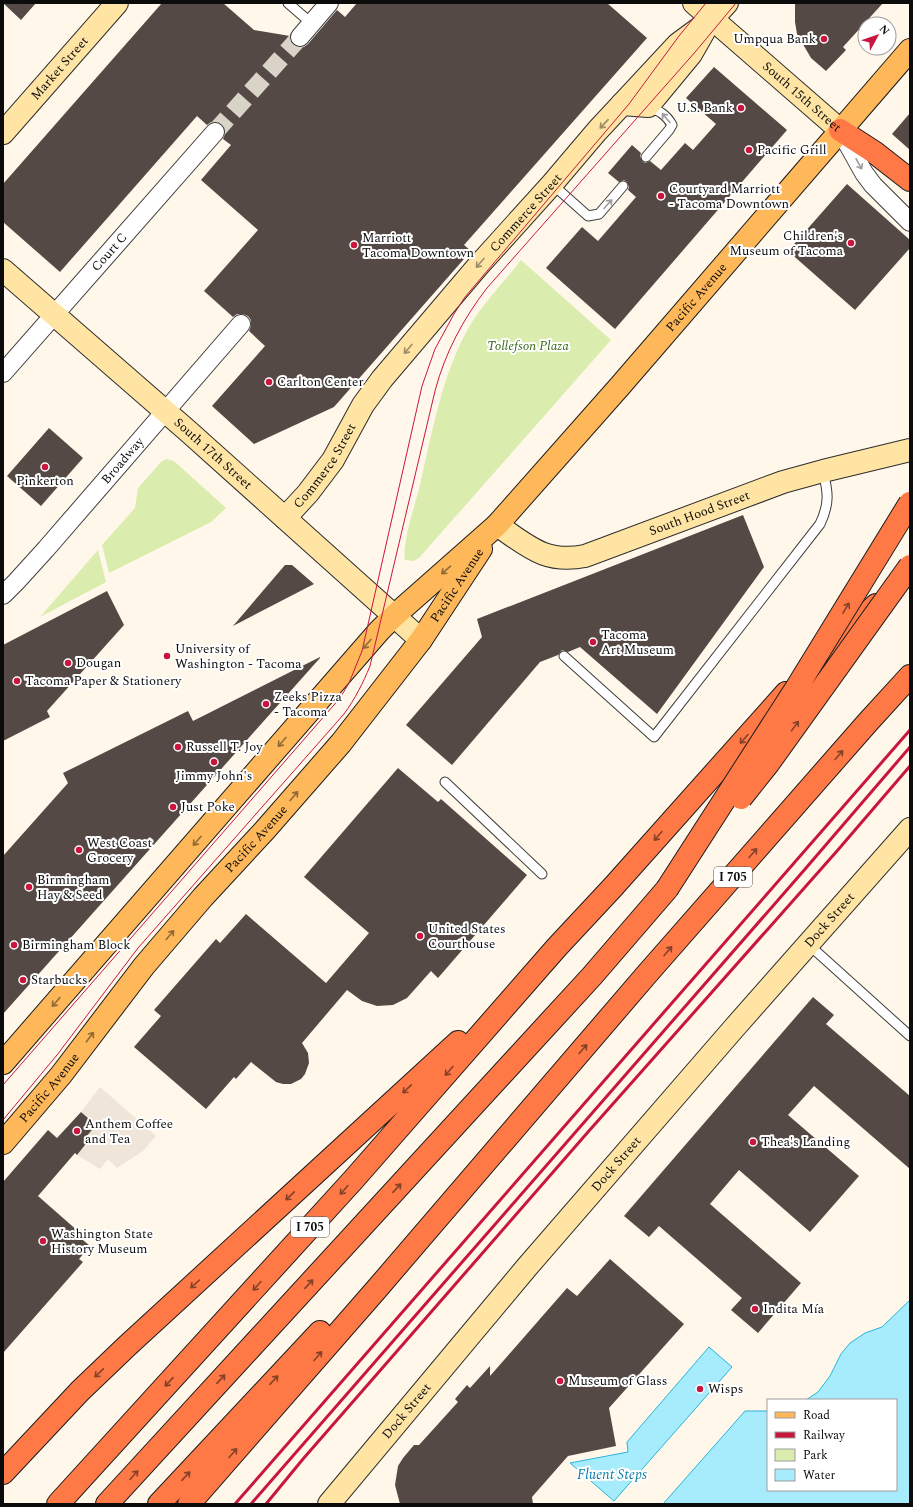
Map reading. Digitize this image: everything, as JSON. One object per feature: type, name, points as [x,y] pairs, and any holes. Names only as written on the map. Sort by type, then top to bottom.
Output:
[{"type":"highway","points":[[840,130],[874,152],[910,180]]},
{"type":"highway","points":[[667,889],[784,707],[910,503]]},
{"type":"highway","points":[[107,1504],[592,976],[667,889],[768,764],[910,566]]},
{"type":"highway","name":"I 705","points":[[58,1504],[354,1179],[790,689],[837,641],[910,572]]},
{"type":"highway","name":"I 705","points":[[159,1504],[557,1079],[910,676]]},
{"type":"highway","points":[[3,1473],[74,1397],[127,1346],[462,1039],[558,948]]},
{"type":"highway","points":[[189,1504],[557,1079]]},
{"type":"main road","name":"Pacific Avenue","points":[[3,1064],[379,631],[497,525],[620,386],[910,50]]},
{"type":"main road","name":"Pacific Avenue","points":[[3,1143],[61,1075],[144,966],[202,897],[265,830],[341,742],[421,640],[497,525]]},
{"type":"street","name":"Market Street","points":[[3,133],[117,3]]},
{"type":"street","points":[[305,30],[329,3]]},
{"type":"street","name":"South 15th Street","points":[[694,3],[840,130],[864,173],[873,185],[910,222]]},
{"type":"street","name":"Commerce Street","points":[[285,518],[308,493],[332,460],[364,405],[382,379],[489,253],[622,104],[678,44],[712,19],[727,3]]},
{"type":"street","name":"Commerce Street","points":[[648,106],[691,54],[712,19]]},
{"type":"street","points":[[622,104],[648,106]]},
{"type":"street","name":"Court C","points":[[3,373],[215,132]]},
{"type":"street","name":"South 17th Street","points":[[3,270],[165,411],[421,640]]},
{"type":"street","name":"Broadway","points":[[3,595],[42,554],[241,324]]},
{"type":"street","name":"South Hood Street","points":[[497,525],[532,549],[543,554],[563,558],[573,558],[591,554],[783,482],[910,450]]},
{"type":"street","name":"Dock Street","points":[[329,1504],[528,1267],[808,944],[910,829]]},
{"type":"lane","points":[[288,3],[305,30]]},
{"type":"lane","points":[[646,158],[670,130],[672,125],[668,117],[648,106]]},
{"type":"lane","points":[[552,184],[588,216],[599,214],[623,186]]},
{"type":"lane","points":[[564,656],[654,736],[820,524],[828,501],[828,490],[823,471]]},
{"type":"lane","points":[[445,782],[542,874]]},
{"type":"lane","points":[[808,944],[910,1036]]},
{"type":"green space","name":"Tollefson Plaza","points":[[521,260],[611,340],[419,558],[413,561],[405,560],[405,544],[409,525],[439,403],[453,361],[477,314]]},
{"type":"green space","points":[[166,459],[174,461],[226,508],[211,522],[109,573],[102,545],[135,508],[138,488],[161,462]]},
{"type":"green space","points":[[98,550],[106,582],[40,617]]},
{"type":"shaded area","points":[[100,1087],[156,1136],[143,1151],[117,1168],[108,1159],[100,1169],[77,1155],[89,1140],[86,1137],[96,1125],[81,1112]]},
{"type":"water","points":[[910,1300],[910,1504],[663,1504],[745,1411],[767,1411],[767,1491],[897,1491],[897,1399],[808,1399],[818,1392],[830,1376],[841,1354],[850,1343],[865,1333],[882,1327]]},
{"type":"water","name":"Fluent Steps","points":[[709,1347],[732,1367],[614,1501],[570,1463],[628,1452],[627,1442]]},
{"type":"building","points":[[3,3],[36,3],[21,20]]},
{"type":"building","points":[[162,3],[223,3],[254,30],[290,36],[290,41],[293,45],[298,47],[304,47],[308,44],[337,10],[345,17],[357,3],[607,3],[647,38],[464,245],[471,251],[334,407],[254,444],[212,406],[265,346],[249,331],[251,320],[248,316],[237,314],[233,317],[204,291],[258,230],[201,180],[231,145],[223,139],[225,128],[222,124],[211,122],[207,125],[197,116],[60,272],[3,222],[3,184]]},
{"type":"building","points":[[795,3],[883,3],[871,16],[857,16],[857,32],[843,47],[846,50],[826,71],[811,58],[797,34],[795,22]]},
{"type":"building","points":[[714,67],[787,130],[615,329],[546,268],[582,227],[598,241],[636,197],[628,190],[629,187],[627,182],[624,180],[619,182],[608,173],[632,145],[641,153],[640,156],[642,161],[645,163],[650,161],[661,170],[685,143],[693,150],[716,124],[686,98]]},
{"type":"building","points":[[910,113],[910,150],[892,134]]},
{"type":"building","points":[[847,184],[910,240],[910,248],[855,310],[788,251]]},
{"type":"building","name":"Pinkerton","points":[[49,428],[83,458],[41,506],[7,476]]},
{"type":"building","name":"Tacoma Art Museum","points":[[743,515],[764,567],[657,714],[580,647],[568,652],[562,650],[558,655],[540,662],[452,765],[406,725],[482,637],[477,619]]},
{"type":"building","points":[[285,565],[292,565],[314,584],[233,626]]},
{"type":"building","points":[[107,591],[124,625],[47,711],[50,717],[3,741],[3,645]]},
{"type":"building","points":[[320,657],[3,1014],[3,856],[68,783],[63,773],[188,711],[193,721]]},
{"type":"building","name":"United States Courthouse","points":[[398,768],[438,802],[441,799],[527,875],[438,978],[431,971],[407,998],[393,1005],[377,1006],[362,1001],[347,990],[302,1043],[308,1053],[309,1063],[305,1074],[301,1079],[291,1084],[276,1082],[251,1062],[236,1079],[234,1077],[206,1109],[134,1047],[161,1016],[154,1010],[216,939],[220,943],[246,914],[326,983],[369,933],[304,877]]},
{"type":"building","name":"Thea's Landing","points":[[813,997],[834,1015],[826,1024],[910,1096],[910,1169],[814,1086],[788,1115],[859,1176],[810,1232],[739,1170],[710,1204],[801,1283],[758,1333],[731,1310],[742,1298],[659,1226],[649,1237],[624,1216]]},
{"type":"building","name":"Washington State History Museum","points":[[81,1112],[96,1125],[86,1137],[89,1140],[77,1155],[75,1153],[38,1196],[79,1232],[77,1235],[90,1246],[79,1259],[83,1262],[3,1353],[3,1182],[48,1130],[57,1138]]},
{"type":"building","name":"Museum of Glass","points":[[610,1259],[684,1324],[609,1408],[616,1446],[568,1456],[532,1497],[533,1504],[400,1504],[395,1485],[398,1466],[414,1445],[419,1445],[458,1402],[455,1399],[467,1385],[470,1388],[490,1366],[490,1376],[567,1288],[577,1296]]},
{"type":"tunnel","points":[[215,132],[300,37]]},
{"type":"tram line","points":[[3,1085],[340,698],[349,683],[362,651],[422,386],[435,349],[465,297],[629,104],[679,36],[706,3]]},
{"type":"tram line","points":[[3,1120],[57,1055],[138,948],[348,708],[365,679],[370,666],[435,391],[444,363],[463,324],[487,288],[696,51],[736,3]]},
{"type":"railway","points":[[235,1504],[910,730]]},
{"type":"railway","points":[[251,1504],[910,747]]},
{"type":"railway","points":[[266,1504],[303,1459],[588,1132],[837,851],[910,766]]},
{"type":"place","name":"Umpqua Bank","points":[[824,39]]},
{"type":"place","name":"U.S. Bank","points":[[741,108]]},
{"type":"place","name":"Pacific Grill","points":[[749,150]]},
{"type":"place","name":"Courtyard Marriott - Tacoma Downtown","points":[[661,196]]},
{"type":"place","name":"Children's Museum of Tacoma","points":[[851,243]]},
{"type":"place","name":"Marriott Tacoma Downtown","points":[[354,245]]},
{"type":"place","name":"Carlton Center","points":[[269,382]]},
{"type":"place","name":"Pinkerton","points":[[45,467]]},
{"type":"place","name":"Tacoma Art Museum","points":[[593,642]]},
{"type":"place","name":"University of Washington - Tacoma","points":[[167,656]]},
{"type":"place","name":"Dougan","points":[[68,663]]},
{"type":"place","name":"Tacoma Paper & Stationery","points":[[17,681]]},
{"type":"place","name":"Zeeks Pizza - Tacoma","points":[[266,704]]},
{"type":"place","name":"Russell T. Joy","points":[[178,747]]},
{"type":"place","name":"Jimmy John's","points":[[214,762]]},
{"type":"place","name":"Just Poke","points":[[173,807]]},
{"type":"place","name":"West Coast Grocery","points":[[79,850]]},
{"type":"place","name":"Birmingham Hay & Seed","points":[[29,887]]},
{"type":"place","name":"United States Courthouse","points":[[420,936]]},
{"type":"place","name":"Birmingham Block","points":[[14,945]]},
{"type":"place","name":"Starbucks","points":[[23,980]]},
{"type":"place","name":"Anthem Coffee and Tea","points":[[77,1131]]},
{"type":"place","name":"Thea's Landing","points":[[753,1142]]},
{"type":"place","name":"Washington State History Museum","points":[[43,1241]]},
{"type":"place","name":"Indita Mía","points":[[755,1309]]},
{"type":"place","name":"Museum of Glass","points":[[560,1381]]},
{"type":"place","name":"Wisps","points":[[700,1389]]}]
